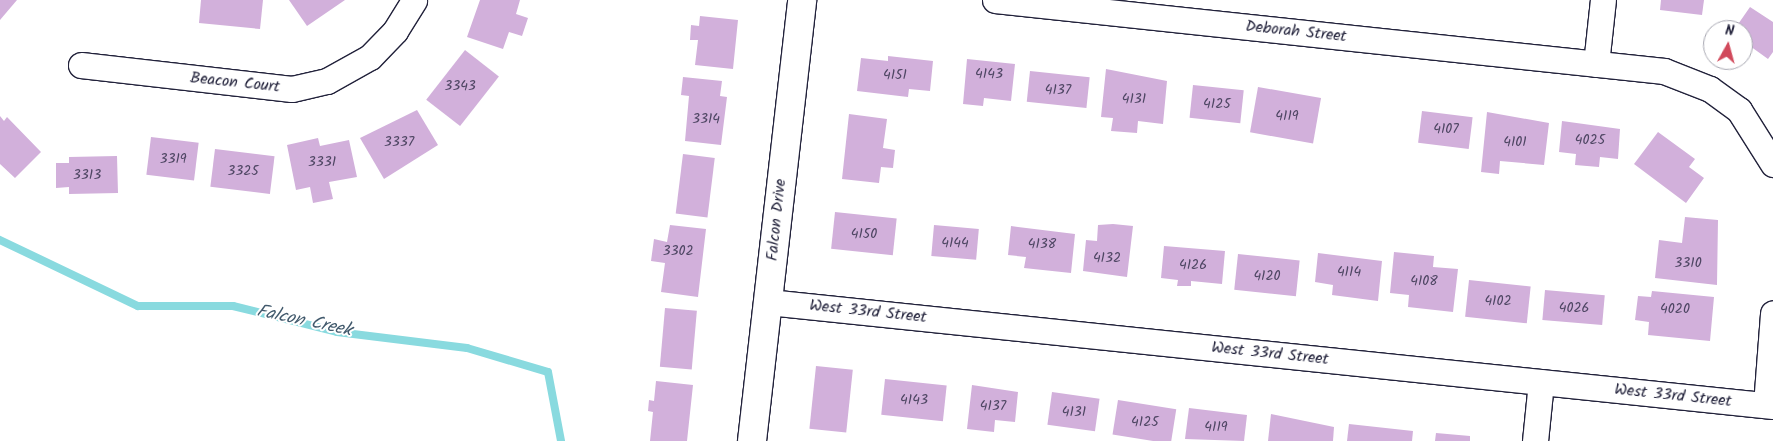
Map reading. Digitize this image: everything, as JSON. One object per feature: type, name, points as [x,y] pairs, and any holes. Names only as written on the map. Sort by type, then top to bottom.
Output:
[{"type":"street","name":"Beacon Court","points":[[81,65],[292,88],[327,82],[370,57],[396,31],[414,0]]},
{"type":"street","name":"Falcon Drive","points":[[752,441],[802,0]]},
{"type":"street","name":"Deborah Street","points":[[995,0],[1664,71],[1710,89],[1747,119],[1773,164]]},
{"type":"street","points":[[1596,64],[1603,0]]},
{"type":"street","name":"West 33rd Street","points":[[768,302],[1769,406]]},
{"type":"street","points":[[1769,406],[1773,313]]},
{"type":"street","points":[[1534,441],[1541,382]]},
{"type":"building","points":[[0,0],[17,0],[0,20]]},
{"type":"building","points":[[201,0],[263,0],[260,29],[199,23]]},
{"type":"building","points":[[289,0],[345,0],[307,26]]},
{"type":"building","points":[[480,0],[520,0],[516,14],[528,18],[522,36],[509,32],[503,49],[467,37]]},
{"type":"building","points":[[1661,0],[1704,0],[1702,15],[1660,10]]},
{"type":"building","points":[[1750,7],[1773,22],[1773,52],[1768,59],[1753,48],[1753,20],[1741,20]]},
{"type":"building","points":[[700,16],[738,20],[733,69],[695,65],[698,40],[690,40],[691,25],[699,26]]},
{"type":"building","points":[[465,50],[499,76],[460,126],[426,100]]},
{"type":"building","points":[[888,56],[933,61],[930,91],[909,89],[908,97],[857,91],[861,58],[888,61]]},
{"type":"building","points":[[967,59],[1015,64],[1011,101],[984,98],[983,106],[963,104]]},
{"type":"building","points":[[1106,69],[1167,81],[1163,124],[1138,121],[1137,133],[1111,131],[1113,118],[1101,117]]},
{"type":"building","points":[[1030,71],[1090,77],[1086,108],[1027,102]]},
{"type":"building","points":[[683,77],[722,81],[720,96],[727,97],[721,145],[685,141],[689,96],[681,95]]},
{"type":"building","points":[[1193,85],[1244,90],[1240,123],[1190,118]]},
{"type":"building","points":[[1258,87],[1321,98],[1313,143],[1250,132]]},
{"type":"building","points":[[417,110],[438,145],[384,179],[360,138]]},
{"type":"building","points":[[1422,111],[1473,117],[1469,149],[1418,143]]},
{"type":"building","points":[[1487,112],[1549,123],[1544,165],[1500,161],[1499,174],[1481,172]]},
{"type":"building","points":[[849,114],[887,119],[883,148],[895,150],[893,168],[881,167],[879,183],[842,179]]},
{"type":"building","points":[[0,116],[4,121],[7,117],[41,152],[15,178],[0,164]]},
{"type":"building","points":[[1562,121],[1620,129],[1618,159],[1600,157],[1599,167],[1575,165],[1576,154],[1559,152]]},
{"type":"building","points":[[1658,132],[1695,159],[1689,167],[1704,178],[1686,203],[1634,164]]},
{"type":"building","points":[[151,137],[199,143],[194,181],[146,175]]},
{"type":"building","points":[[318,138],[320,146],[349,140],[357,177],[329,182],[333,199],[313,203],[310,187],[296,190],[287,145]]},
{"type":"building","points":[[215,149],[275,156],[270,194],[210,187]]},
{"type":"building","points":[[683,154],[715,158],[707,217],[676,214]]},
{"type":"building","points":[[117,156],[118,193],[69,194],[69,187],[56,188],[56,163],[69,163],[69,157]]},
{"type":"building","points":[[835,212],[897,218],[893,255],[831,249]]},
{"type":"building","points":[[1685,217],[1718,220],[1717,285],[1655,278],[1659,240],[1682,243]]},
{"type":"building","points":[[670,225],[706,229],[698,297],[661,292],[665,263],[651,261],[654,239],[667,242]]},
{"type":"building","points":[[934,225],[979,229],[976,260],[931,256]]},
{"type":"building","points":[[1098,225],[1133,226],[1127,277],[1083,271],[1086,240],[1097,241]]},
{"type":"building","points":[[1011,226],[1075,234],[1071,273],[1024,268],[1026,257],[1008,255]]},
{"type":"building","points":[[1164,246],[1225,251],[1222,284],[1191,281],[1191,286],[1177,286],[1178,280],[1161,278]]},
{"type":"building","points":[[1394,252],[1434,256],[1433,267],[1458,269],[1453,312],[1408,307],[1409,295],[1390,293]]},
{"type":"building","points":[[1318,253],[1382,261],[1378,301],[1332,295],[1333,285],[1315,282]]},
{"type":"building","points":[[1238,254],[1300,260],[1296,296],[1234,290]]},
{"type":"building","points":[[1469,280],[1531,286],[1527,323],[1465,317]]},
{"type":"building","points":[[1545,290],[1605,295],[1602,325],[1542,320]]},
{"type":"building","points":[[1652,291],[1714,297],[1710,341],[1648,335],[1649,322],[1635,320],[1638,296],[1651,297]]},
{"type":"building","points":[[665,308],[697,311],[692,370],[660,367]]},
{"type":"building","points":[[816,366],[853,370],[846,433],[809,429]]},
{"type":"building","points":[[885,379],[947,385],[943,421],[881,415]]},
{"type":"building","points":[[656,381],[693,385],[687,441],[650,441],[653,412],[648,411],[649,400],[654,401]]},
{"type":"building","points":[[972,385],[1018,392],[1015,422],[995,420],[994,432],[967,429]]},
{"type":"building","points":[[1052,392],[1100,399],[1095,431],[1047,425]]},
{"type":"building","points":[[1118,400],[1176,409],[1171,441],[1153,441],[1113,435]]},
{"type":"building","points":[[1189,408],[1247,415],[1244,441],[1185,439]]},
{"type":"building","points":[[1271,414],[1334,427],[1333,441],[1268,441]]},
{"type":"building","points":[[1349,424],[1413,431],[1412,441],[1347,441]]},
{"type":"building","points":[[1436,433],[1470,436],[1470,441],[1435,441]]},
{"type":"waterway","name":"Falcon Creek","points":[[0,240],[138,306],[233,306],[337,332],[467,348],[548,372],[561,441]]}]
